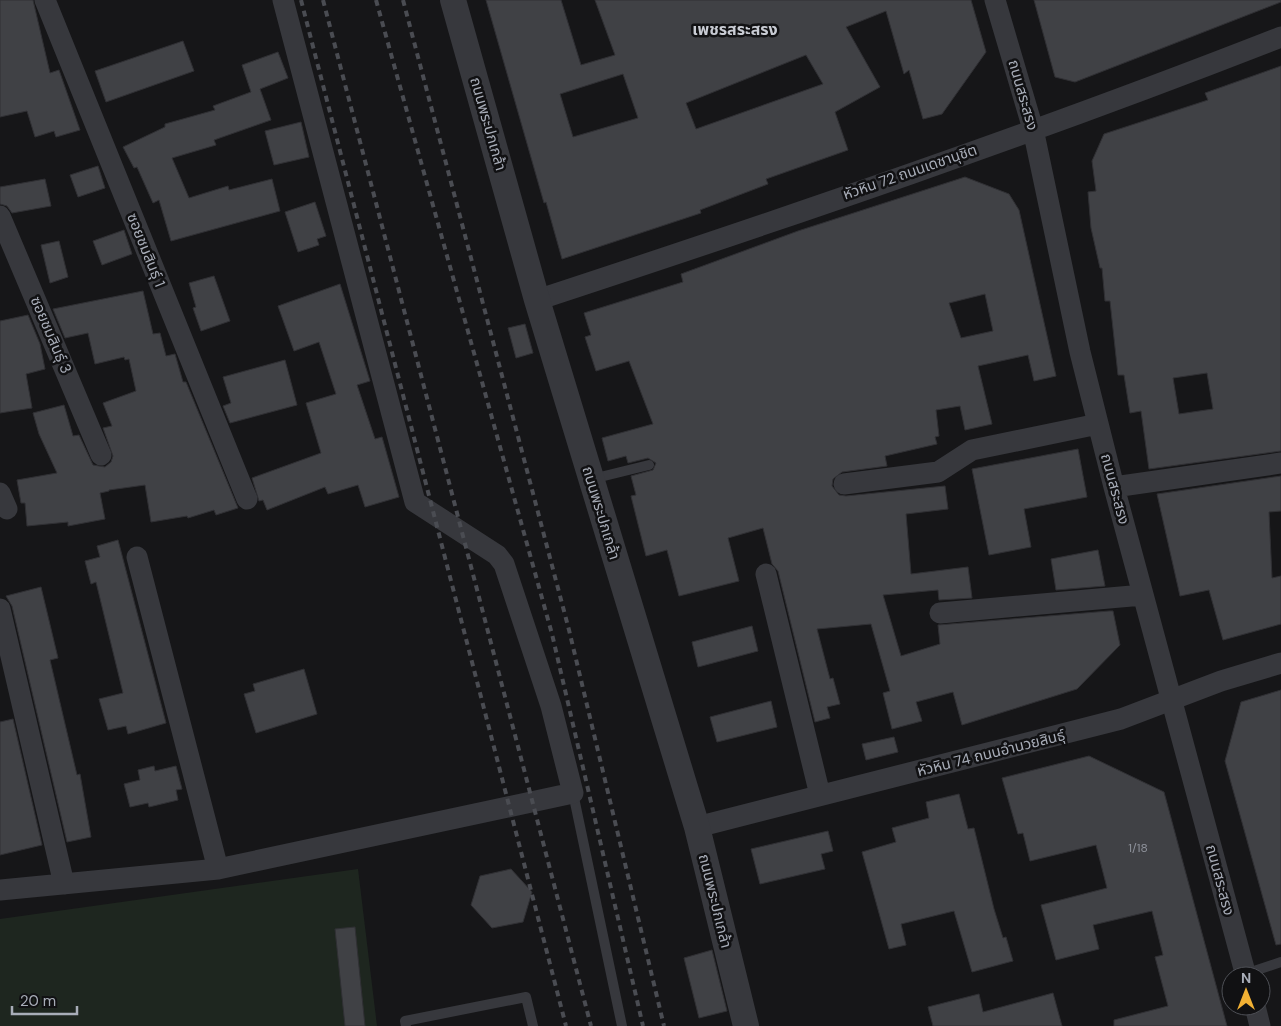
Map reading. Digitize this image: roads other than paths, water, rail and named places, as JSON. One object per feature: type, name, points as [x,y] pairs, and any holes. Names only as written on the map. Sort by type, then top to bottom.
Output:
[{"type":"street","name":"ซอยชมสินธุ์ 1","points":[[45,0],[247,499]]},
{"type":"street","points":[[0,890],[218,869],[573,793],[551,706],[504,564],[497,555],[415,502],[283,0]]},
{"type":"street","name":"ถนนพระปกเกล้า","points":[[453,0],[537,300],[697,827],[746,1026]]},
{"type":"street","name":"ถนนสระสรง","points":[[995,0],[1033,129],[1080,352],[1114,487],[1244,966]]},
{"type":"street","name":"หัวหิน 72 ถนนเดชานุชิต","points":[[537,300],[681,253],[1033,129],[1281,37]]},
{"type":"street","name":"ซอยชมสินธุ์ 3","points":[[0,216],[101,454]]},
{"type":"street","points":[[844,484],[938,472],[972,450],[1098,424]]},
{"type":"street","points":[[1114,487],[1281,462]]},
{"type":"street","points":[[137,557],[218,869]]},
{"type":"street","points":[[766,574],[820,795]]},
{"type":"street","points":[[940,614],[1143,595]]},
{"type":"street","points":[[0,609],[64,884]]},
{"type":"street","name":"หัวหิน 74 ถนนอำนวยสินธุ์","points":[[697,827],[1122,719],[1171,700],[1281,663]]},
{"type":"lane","points":[[591,479],[649,465]]},
{"type":"lane","points":[[573,793],[622,1026]]},
{"type":"lane","points":[[406,1026],[405,1021],[526,997],[533,1026]]},
{"type":"railway","points":[[301,0],[566,1026]]},
{"type":"railway","points":[[323,0],[591,1026]]},
{"type":"railway","points":[[376,0],[552,634],[643,1026]]},
{"type":"railway","points":[[403,0],[569,630],[664,1026]]},
{"type":"district","name":"เพชรสระสรง","points":[[735,29]]}]
